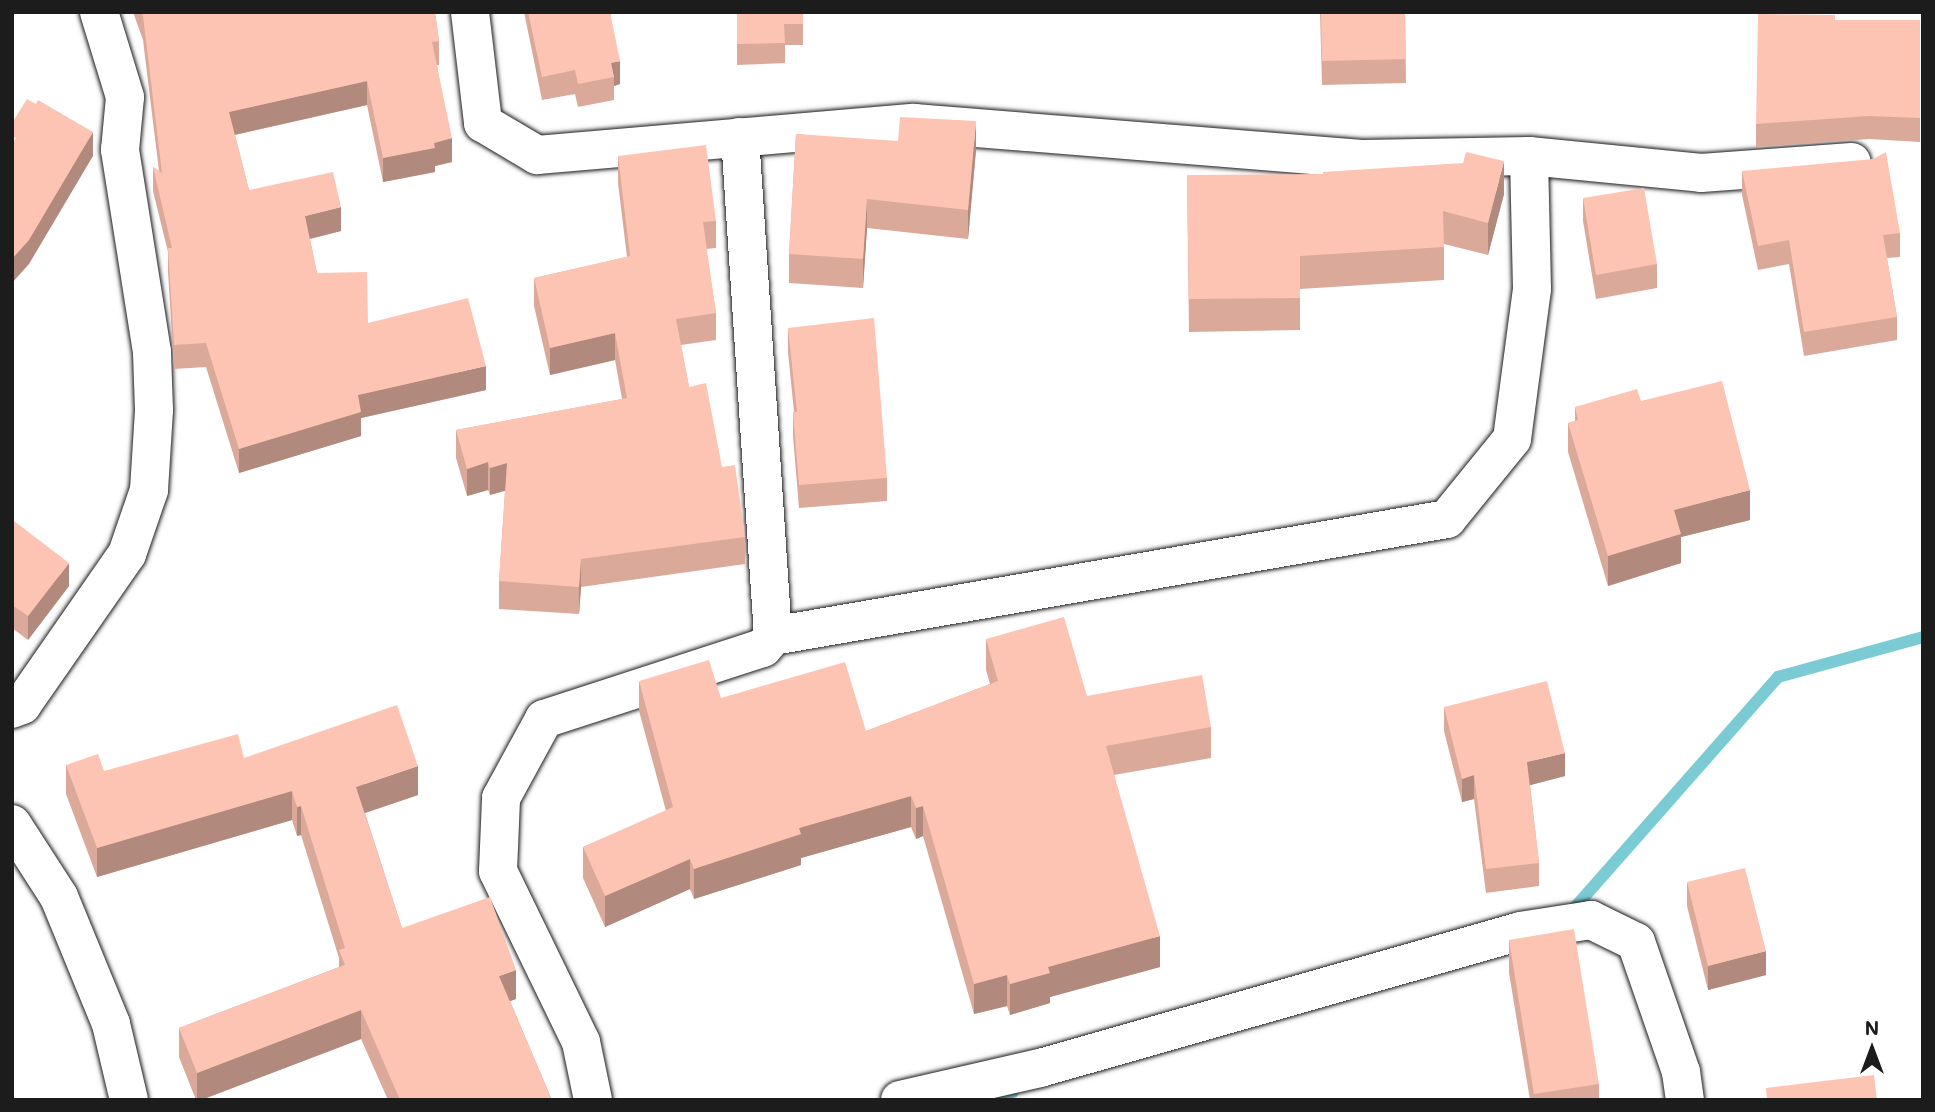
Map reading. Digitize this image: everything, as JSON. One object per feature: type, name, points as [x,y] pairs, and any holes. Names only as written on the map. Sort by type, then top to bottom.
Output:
[{"type":"street","points":[[12,709],[22,705],[127,554],[149,491],[154,410],[152,352],[120,150],[125,97],[99,12]]},
{"type":"street","points":[[470,12],[483,122],[537,155],[914,122],[1362,159],[1529,156],[1701,173],[1871,161]]},
{"type":"street","points":[[740,137],[773,636]]},
{"type":"street","points":[[593,1100],[581,1042],[498,871],[500,798],[544,719],[763,648],[773,636],[1447,519],[1512,439],[1532,289],[1529,156]]},
{"type":"street","points":[[12,824],[58,897],[111,1024],[129,1100]]},
{"type":"street","points":[[900,1100],[1040,1068],[1520,930],[1591,920],[1636,942],[1681,1072],[1685,1100]]},
{"type":"building","points":[[141,12],[435,12],[439,41],[432,42],[452,138],[434,143],[435,148],[383,158],[367,81],[229,112],[249,190],[333,172],[341,207],[305,216],[317,273],[367,272],[368,323],[468,298],[486,366],[358,395],[361,412],[239,449],[206,343],[174,345],[168,248],[172,248],[153,167],[162,173]]},
{"type":"building","points":[[528,12],[610,12],[620,61],[611,63],[614,77],[578,84],[575,70],[542,77]]},
{"type":"building","points":[[737,12],[803,12],[803,24],[784,24],[785,43],[737,44]]},
{"type":"building","points":[[1321,12],[1405,12],[1406,59],[1322,61]]},
{"type":"building","points":[[1758,14],[1835,15],[1835,20],[1920,20],[1920,118],[1869,116],[1756,124]]},
{"type":"building","points":[[27,99],[36,104],[38,100],[93,132],[29,240],[12,259],[12,144],[16,138],[12,136],[12,123]]},
{"type":"building","points":[[900,117],[976,121],[968,210],[867,199],[863,259],[789,254],[796,134],[898,141]]},
{"type":"building","points":[[706,145],[716,221],[703,222],[716,313],[676,319],[689,387],[706,383],[722,467],[735,465],[745,537],[581,559],[579,587],[499,581],[507,463],[490,468],[488,462],[467,469],[456,430],[627,398],[615,333],[550,348],[534,278],[630,256],[618,156]]},
{"type":"building","points":[[1466,152],[1504,161],[1488,223],[1443,211],[1444,247],[1300,256],[1300,298],[1189,299],[1187,175],[1323,174],[1463,163]]},
{"type":"building","points":[[1886,152],[1900,233],[1883,235],[1897,317],[1804,332],[1789,240],[1758,246],[1742,171],[1873,159]]},
{"type":"building","points":[[1644,188],[1657,264],[1596,275],[1583,198]]},
{"type":"building","points":[[874,318],[887,478],[799,485],[793,412],[797,412],[788,328]]},
{"type":"building","points":[[1722,381],[1750,490],[1674,510],[1681,534],[1608,556],[1568,423],[1578,420],[1575,407],[1637,389],[1641,401]]},
{"type":"building","points":[[14,521],[69,563],[28,616],[12,605]]},
{"type":"building","points":[[1064,617],[1087,696],[1202,675],[1211,727],[1106,746],[1160,936],[1048,967],[1050,973],[1010,984],[1007,975],[974,984],[923,806],[916,808],[911,796],[799,828],[801,834],[694,869],[690,859],[605,896],[583,847],[673,807],[639,681],[709,660],[721,698],[845,662],[866,731],[998,681],[986,639]]},
{"type":"building","points":[[1547,681],[1565,753],[1527,762],[1539,863],[1486,869],[1474,775],[1462,779],[1444,707]]},
{"type":"building","points":[[397,705],[418,766],[356,787],[402,928],[490,897],[516,970],[499,976],[552,1100],[400,1100],[361,1010],[197,1073],[179,1028],[345,965],[339,950],[345,948],[301,806],[297,807],[292,791],[97,848],[66,765],[98,754],[104,771],[238,734],[244,758]]},
{"type":"building","points":[[1745,868],[1766,951],[1708,966],[1687,882]]},
{"type":"building","points":[[1574,929],[1599,1084],[1534,1094],[1509,940]]},
{"type":"building","points":[[1874,1075],[1877,1100],[1767,1100],[1766,1088]]},
{"type":"waterway","points":[[1570,913],[1778,677],[1923,637]]},
{"type":"waterway","points":[[990,1100],[1013,1092]]}]
